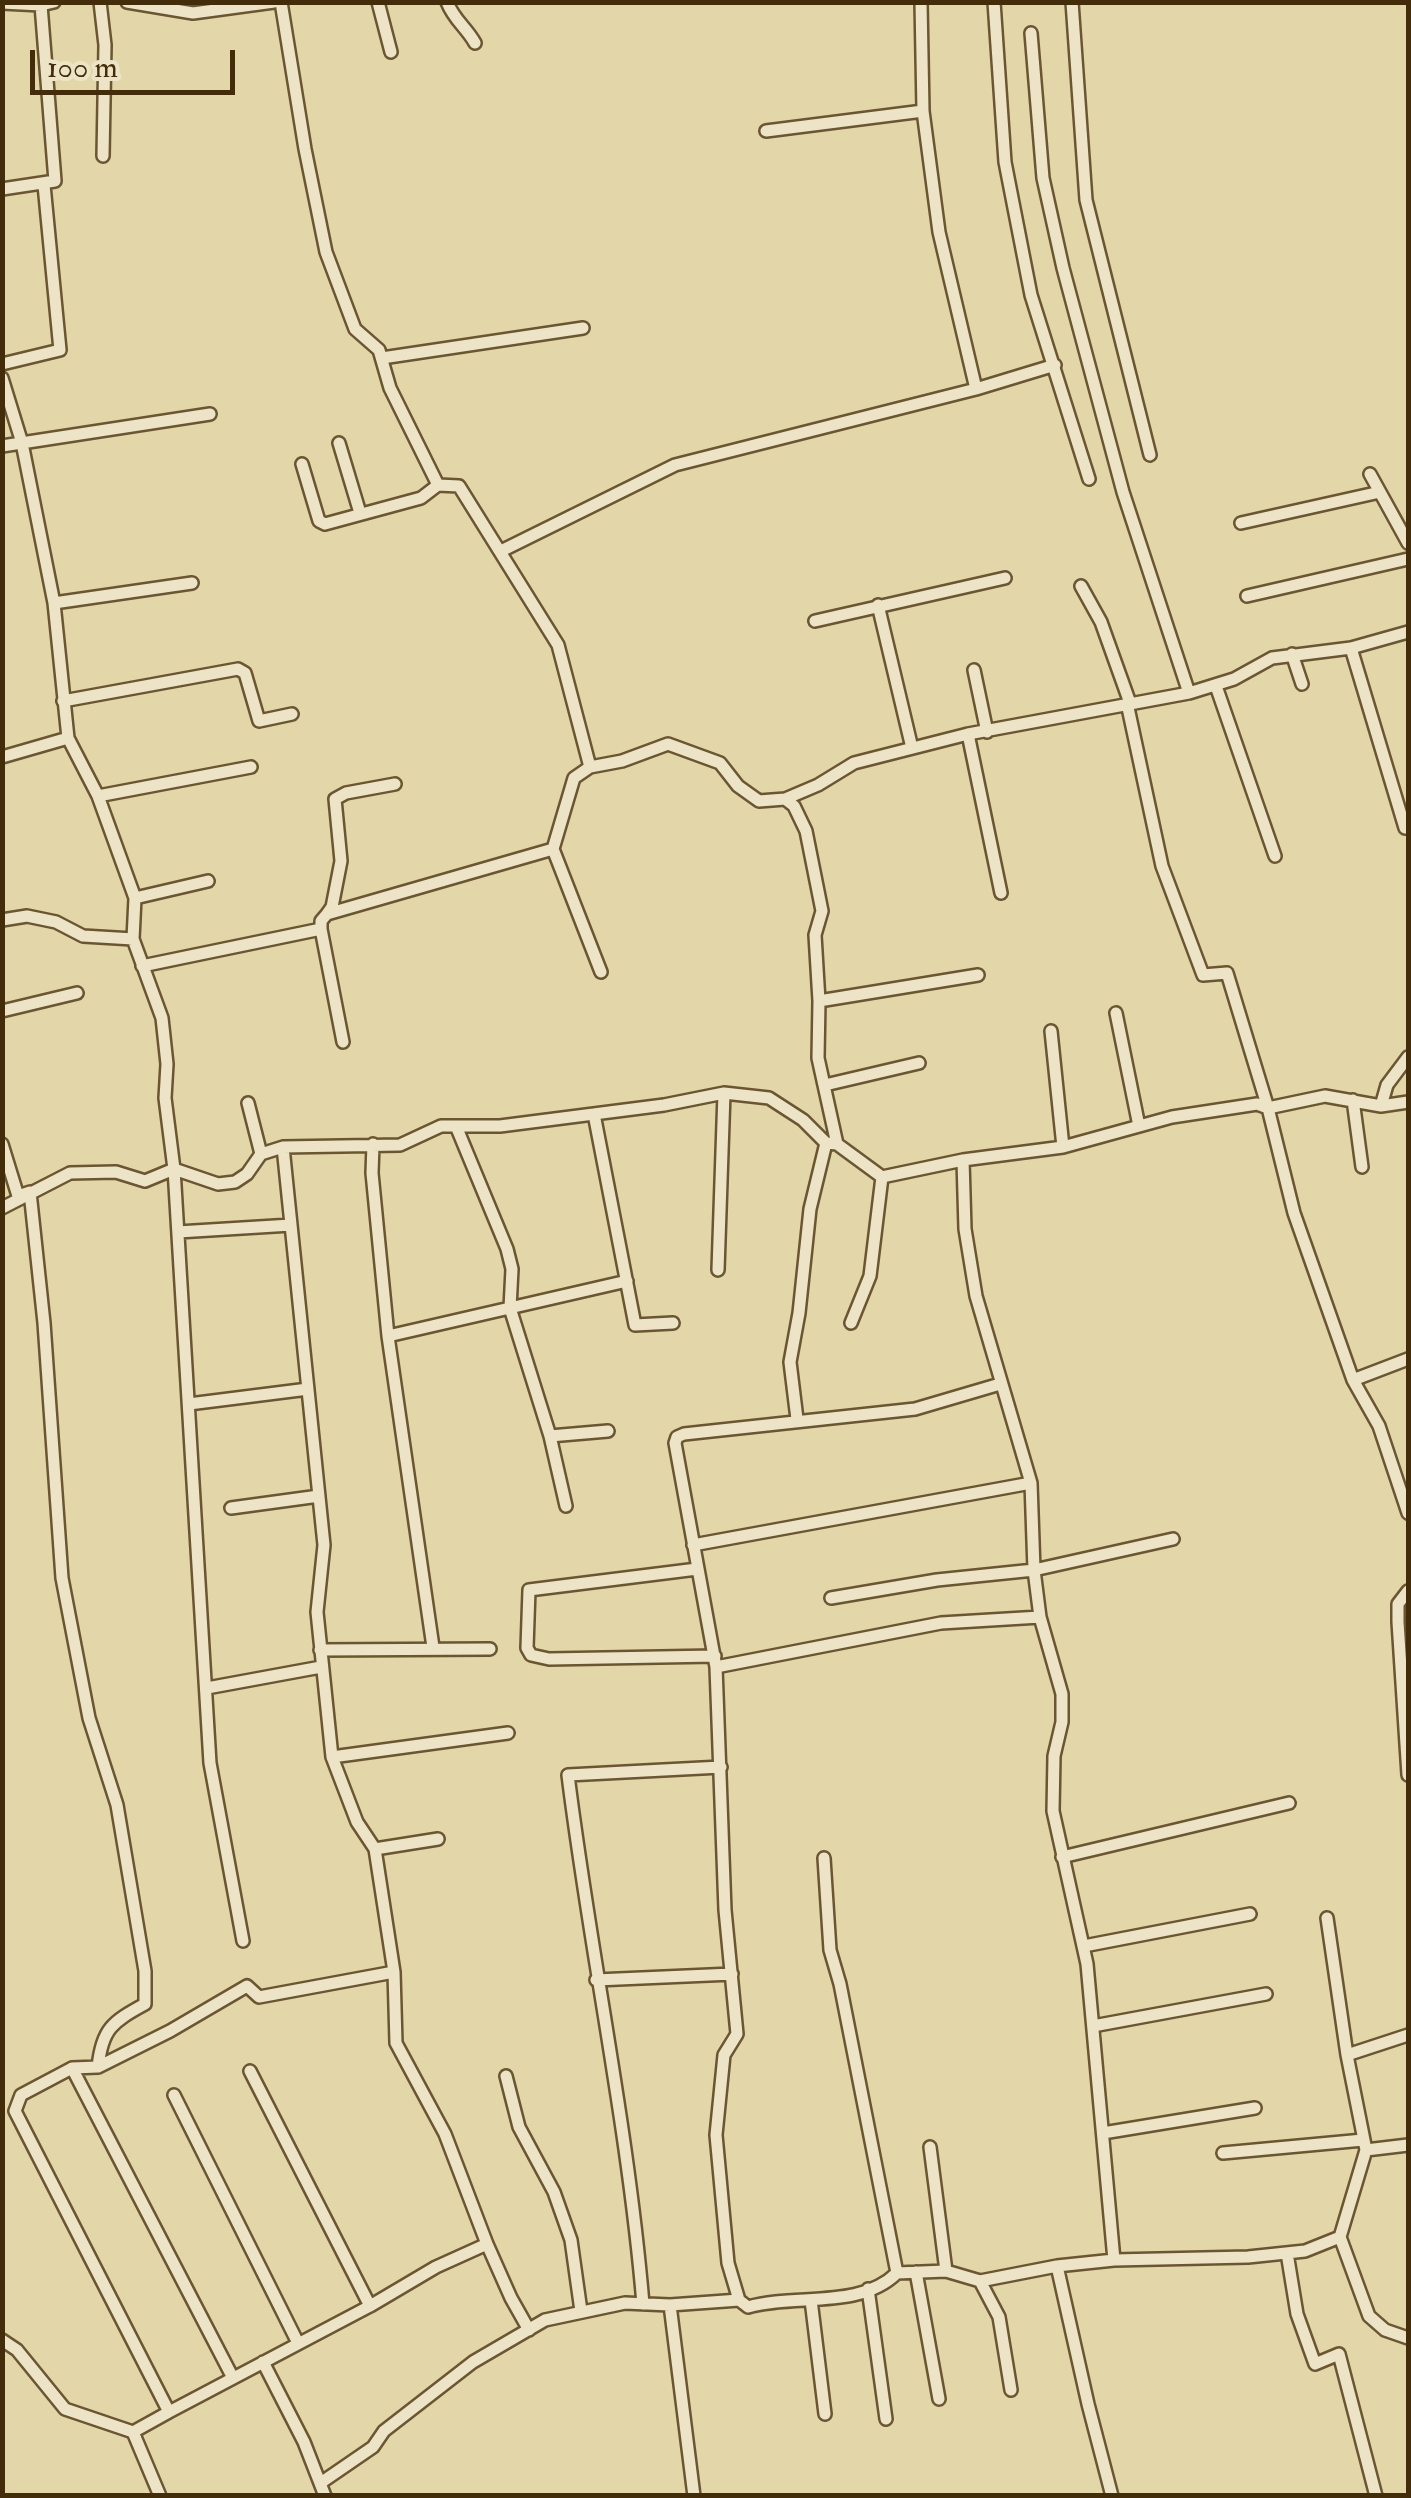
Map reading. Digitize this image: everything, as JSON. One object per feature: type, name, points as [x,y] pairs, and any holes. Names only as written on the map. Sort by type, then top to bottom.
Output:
[{"type":"street","points":[[100,2],[105,45],[103,156]]},
{"type":"street","points":[[127,2],[193,13],[274,2]]},
{"type":"street","points":[[282,2],[326,252],[355,329],[379,350],[390,388],[438,486]]},
{"type":"street","points":[[378,2],[391,52]]},
{"type":"street","points":[[447,2],[454,19],[465,27],[475,44]]},
{"type":"street","points":[[922,2],[922,111],[938,232],[976,389]]},
{"type":"street","points":[[994,2],[1004,162],[1031,295],[1088,479]]},
{"type":"street","points":[[1072,2],[1086,200],[1150,455]]},
{"type":"street","points":[[2,3],[47,4],[54,180],[44,185],[2,189]]},
{"type":"street","points":[[1031,33],[1043,178],[1063,268],[1123,492],[1189,694]]},
{"type":"street","points":[[766,131],[922,111]]},
{"type":"street","points":[[2,364],[60,350],[44,185]]},
{"type":"street","points":[[382,358],[584,328]]},
{"type":"street","points":[[501,551],[675,465],[976,389],[1055,364]]},
{"type":"street","points":[[2,378],[22,442],[54,602],[68,738],[98,796],[135,898],[133,939],[162,1018],[190,1404],[210,1763],[243,1941]]},
{"type":"street","points":[[2,446],[210,414]]},
{"type":"street","points":[[339,442],[360,512]]},
{"type":"street","points":[[302,464],[322,523],[421,498],[438,486],[459,486],[558,646],[590,767]]},
{"type":"street","points":[[1370,474],[1408,543]]},
{"type":"street","points":[[1241,523],[1380,492]]},
{"type":"street","points":[[1248,596],[1408,558]]},
{"type":"street","points":[[815,621],[1005,578]]},
{"type":"street","points":[[54,602],[192,583]]},
{"type":"street","points":[[1081,586],[1102,622],[1129,703],[1165,879],[1203,974],[1228,973],[1294,1213],[1352,1380],[1379,1426],[1408,1514]]},
{"type":"street","points":[[878,605],[912,748]]},
{"type":"street","points":[[600,972],[554,849],[574,778],[590,767],[622,761],[668,744],[720,763],[738,786],[759,801],[785,799],[854,762],[968,734],[1189,694],[1216,686],[1272,658],[1350,648],[1408,632]]},
{"type":"street","points":[[1350,648],[1404,828]]},
{"type":"street","points":[[1292,654],[1302,684]]},
{"type":"street","points":[[63,701],[238,669],[245,673],[259,721],[292,714]]},
{"type":"street","points":[[974,670],[987,732]]},
{"type":"street","points":[[1216,686],[1275,856]]},
{"type":"street","points":[[968,734],[1001,893]]},
{"type":"street","points":[[2,757],[68,738]]},
{"type":"street","points":[[98,796],[251,767]]},
{"type":"street","points":[[343,1042],[321,929],[321,920],[332,908],[341,861],[334,799],[395,784]]},
{"type":"street","points":[[785,799],[794,806],[806,831],[822,911],[815,935],[820,1001],[818,1058],[826,1085],[832,1143],[810,1209],[790,1362],[797,1420]]},
{"type":"street","points":[[326,914],[554,849]]},
{"type":"street","points":[[135,898],[208,881]]},
{"type":"street","points":[[2,920],[28,916],[56,922],[83,936],[133,939]]},
{"type":"street","points":[[142,966],[321,929]]},
{"type":"street","points":[[820,1001],[978,975]]},
{"type":"street","points":[[2,1011],[78,993]]},
{"type":"street","points":[[1116,1013],[1139,1126]]},
{"type":"street","points":[[1051,1031],[1064,1147]]},
{"type":"street","points":[[1381,1106],[1387,1086],[1408,1056]]},
{"type":"street","points":[[826,1085],[918,1063]]},
{"type":"street","points":[[2,1208],[70,1173],[116,1172],[145,1180],[174,1169],[218,1184],[234,1182],[247,1174],[262,1154],[283,1148],[400,1145],[441,1126],[500,1126],[724,1093],[769,1098],[882,1177],[964,1160],[1064,1147],[1172,1116],[1257,1104],[1268,1108],[1325,1096],[1381,1106],[1408,1102]]},
{"type":"street","points":[[718,1270],[724,1093]]},
{"type":"street","points":[[1354,1100],[1362,1167]]},
{"type":"street","points":[[248,1104],[262,1154]]},
{"type":"street","points":[[594,1114],[635,1325],[672,1323]]},
{"type":"street","points":[[456,1126],[507,1249],[512,1268],[510,1308],[550,1436],[566,1506]]},
{"type":"street","points":[[2,1144],[18,1196],[30,1192]]},
{"type":"street","points":[[373,1144],[372,1172],[388,1336],[433,1647]]},
{"type":"street","points":[[283,1148],[324,1544],[317,1612],[332,1757],[358,1822],[375,1849],[394,1972],[396,2043],[445,2134],[510,2298],[529,2330]]},
{"type":"street","points":[[964,1160],[965,1228],[976,1296],[1031,1483],[1040,1617],[1062,1694],[1062,1722],[1054,1756],[1053,1811],[1084,1946],[1114,2260]]},
{"type":"street","points":[[851,1322],[870,1276],[882,1177]]},
{"type":"street","points":[[30,1192],[44,1324],[62,1578],[90,1718],[117,1805],[145,1971],[145,2004],[122,2017],[101,2039],[98,2067]]},
{"type":"street","points":[[178,1232],[291,1225]]},
{"type":"street","points":[[388,1336],[627,1281]]},
{"type":"street","points":[[1352,1380],[1408,1359]]},
{"type":"street","points":[[1000,1384],[915,1409],[678,1437],[679,1470],[715,1661],[724,1910],[737,2034],[724,2055],[716,2135],[728,2263],[739,2300],[748,2308],[764,2302],[841,2298],[884,2286],[897,2273],[946,2271],[980,2281],[1114,2260],[1287,2253],[1324,2246],[1340,2237]]},
{"type":"street","points":[[190,1404],[308,1389]]},
{"type":"street","points":[[550,1436],[608,1432]]},
{"type":"street","points":[[693,1545],[1031,1483]]},
{"type":"street","points":[[231,1508],[320,1496]]},
{"type":"street","points":[[831,1598],[937,1580],[1034,1570],[1173,1539]]},
{"type":"street","points":[[696,1569],[528,1590],[527,1648],[531,1656],[549,1659],[715,1661],[940,1623],[1040,1617]]},
{"type":"street","points":[[1408,1591],[1398,1604],[1408,1775]]},
{"type":"street","points":[[320,1650],[490,1649]]},
{"type":"street","points":[[206,1688],[321,1667]]},
{"type":"street","points":[[332,1757],[508,1733]]},
{"type":"street","points":[[643,2304],[612,2053],[596,1980],[568,1774],[721,1767]]},
{"type":"street","points":[[1062,1856],[1289,1803]]},
{"type":"street","points":[[375,1849],[438,1838]]},
{"type":"street","points":[[824,1858],[830,1950],[897,2273]]},
{"type":"street","points":[[1084,1946],[1250,1914]]},
{"type":"street","points":[[1327,1918],[1365,2145],[1340,2237],[1368,2316],[1385,2330],[1408,2338]]},
{"type":"street","points":[[168,2412],[15,2111],[20,2095],[72,2068],[98,2067],[246,1986],[259,1997],[394,1972]]},
{"type":"street","points":[[596,1980],[732,1974]]},
{"type":"street","points":[[1093,2026],[1266,1994]]},
{"type":"street","points":[[1347,2055],[1408,2035]]},
{"type":"street","points":[[72,2068],[234,2378]]},
{"type":"street","points":[[250,2070],[370,2306]]},
{"type":"street","points":[[506,2076],[520,2128],[554,2192],[570,2240],[581,2312]]},
{"type":"street","points":[[174,2095],[298,2343]]},
{"type":"street","points":[[1103,2133],[1255,2108]]},
{"type":"street","points":[[1224,2153],[1408,2145]]},
{"type":"street","points":[[930,2147],[946,2271]]},
{"type":"street","points":[[2,2340],[17,2350],[65,2410],[133,2432],[436,2267],[487,2244]]},
{"type":"street","points":[[1287,2253],[1297,2314],[1315,2364],[1339,2354],[1376,2496]]},
{"type":"street","points":[[1057,2266],[1112,2496]]},
{"type":"street","points":[[916,2272],[939,2399]]},
{"type":"street","points":[[980,2281],[999,2318],[1010,2390]]},
{"type":"street","points":[[868,2288],[886,2419]]},
{"type":"street","points":[[322,2482],[373,2447],[384,2431],[473,2362],[545,2320],[625,2303],[670,2305],[739,2300]]},
{"type":"street","points":[[811,2300],[825,2414]]},
{"type":"street","points":[[670,2305],[694,2496]]},
{"type":"street","points":[[263,2362],[322,2482],[325,2496]]},
{"type":"street","points":[[133,2432],[160,2496]]}]
